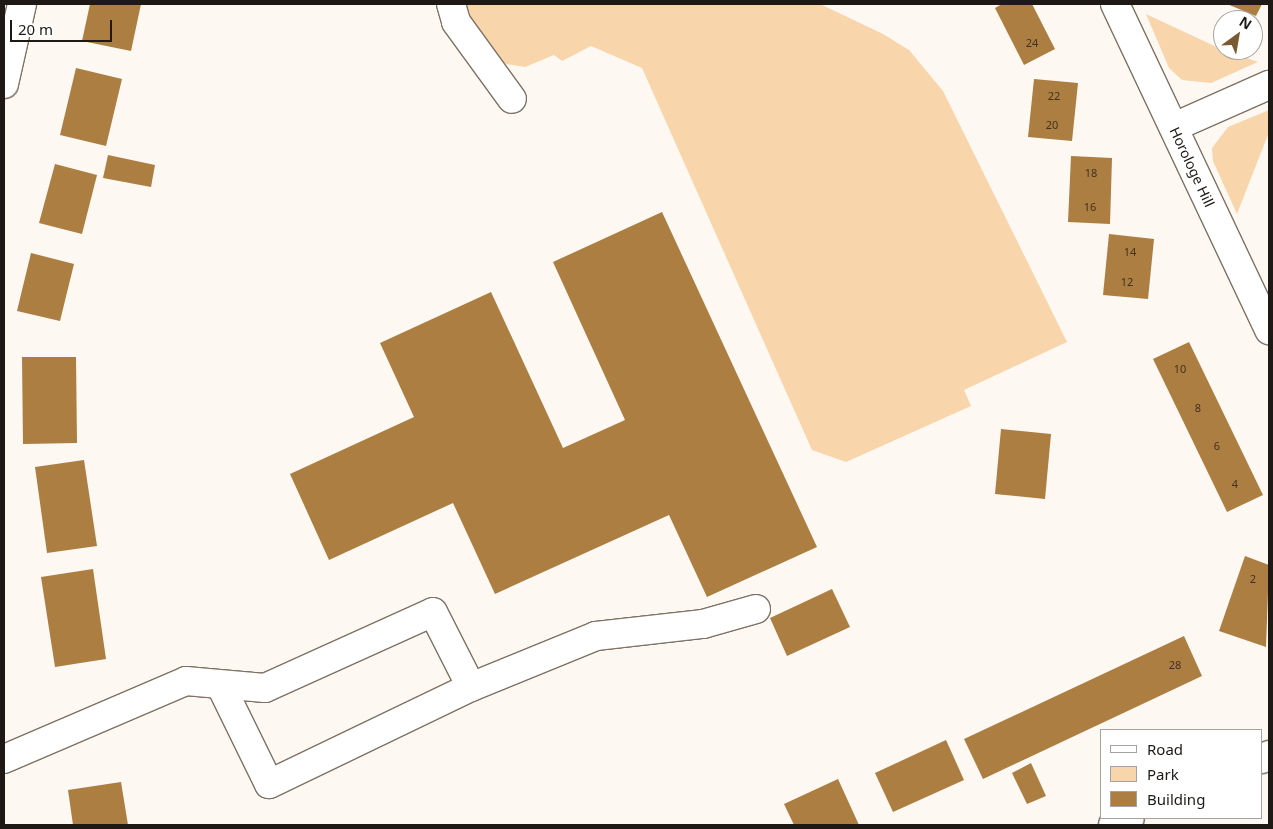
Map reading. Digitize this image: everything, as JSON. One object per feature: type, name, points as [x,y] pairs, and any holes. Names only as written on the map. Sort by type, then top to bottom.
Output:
[{"type":"street","points":[[4,84],[22,4]]},
{"type":"street","points":[[451,4],[456,22],[512,100]]},
{"type":"street","name":"Horologe Hill","points":[[1115,4],[1269,330]]},
{"type":"street","points":[[1174,127],[1269,84]]},
{"type":"street","points":[[221,686],[269,784],[471,687],[596,636],[703,624],[756,610]]},
{"type":"street","points":[[4,759],[186,681],[221,686],[265,688],[433,612],[471,687]]},
{"type":"street","points":[[1113,825],[1128,819]]},
{"type":"green space","points":[[454,4],[820,4],[883,34],[909,50],[943,91],[1067,342],[964,390],[971,406],[846,462],[812,450],[642,68],[591,46],[562,61],[554,55],[525,67],[506,64],[494,58]]},
{"type":"green space","points":[[1146,14],[1213,45],[1213,60],[1252,60],[1258,62],[1211,83],[1182,80],[1169,68]]},
{"type":"green space","points":[[1269,110],[1269,132],[1237,214],[1213,161],[1212,148],[1228,127]]},
{"type":"building","points":[[90,4],[141,4],[131,51],[82,41]]},
{"type":"building","points":[[1002,4],[1032,4],[1055,49],[1024,65],[995,8]]},
{"type":"building","points":[[1227,4],[1262,4],[1259,10],[1242,10]]},
{"type":"building","points":[[76,68],[122,79],[106,146],[60,135]]},
{"type":"building","points":[[1034,79],[1078,83],[1072,141],[1028,137]]},
{"type":"building","points":[[108,155],[155,165],[151,187],[103,178]]},
{"type":"building","points":[[1071,156],[1112,158],[1110,224],[1068,222]]},
{"type":"building","points":[[55,164],[97,175],[82,234],[39,223]]},
{"type":"building","points":[[662,212],[817,547],[707,597],[669,515],[495,594],[453,503],[329,560],[290,474],[414,417],[380,343],[491,292],[563,448],[625,420],[553,262]]},
{"type":"building","points":[[1109,234],[1154,239],[1148,299],[1103,295]]},
{"type":"building","points":[[31,253],[74,264],[60,321],[17,311]]},
{"type":"building","points":[[1189,342],[1263,495],[1227,512],[1153,359]]},
{"type":"building","points":[[22,357],[76,357],[77,443],[23,444]]},
{"type":"building","points":[[1001,429],[1051,434],[1045,499],[995,494]]},
{"type":"building","points":[[84,460],[97,546],[47,553],[35,467]]},
{"type":"building","points":[[1245,556],[1269,565],[1266,647],[1219,631]]},
{"type":"building","points":[[93,569],[106,659],[55,667],[41,577]]},
{"type":"building","points":[[832,589],[850,627],[787,656],[770,618]]},
{"type":"building","points":[[1184,636],[1202,676],[983,779],[964,739]]},
{"type":"building","points":[[946,740],[964,780],[893,812],[875,773]]},
{"type":"building","points":[[1031,763],[1046,796],[1027,804],[1012,773]]},
{"type":"building","points":[[838,779],[859,825],[794,825],[784,804]]},
{"type":"building","points":[[121,782],[128,825],[73,825],[68,790]]}]
